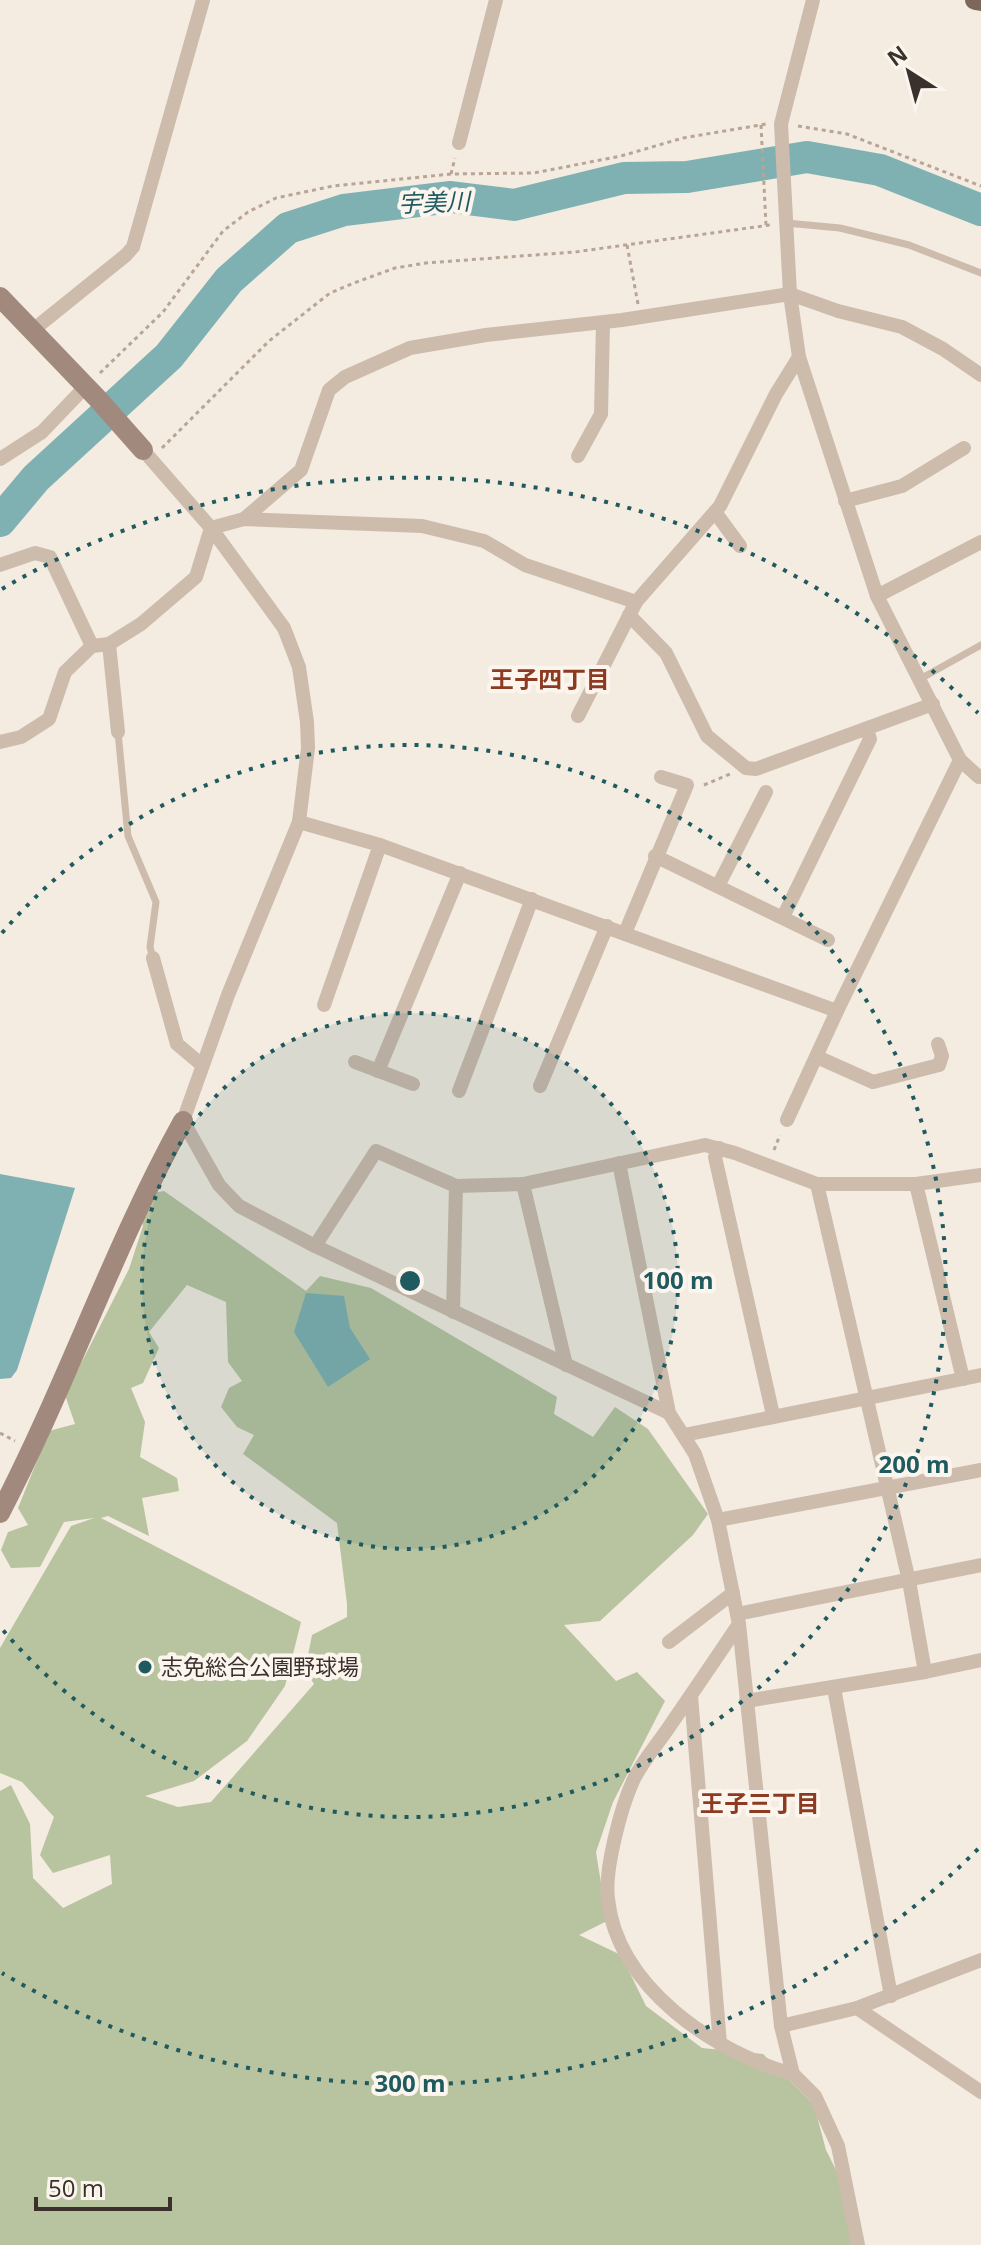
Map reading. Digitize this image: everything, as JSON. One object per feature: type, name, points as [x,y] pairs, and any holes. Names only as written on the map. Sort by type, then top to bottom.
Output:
[{"type":"street","points":[[33,330],[133,247],[203,0]]},
{"type":"street","points":[[459,143],[496,0]]},
{"type":"street","points":[[813,0],[781,128],[790,294],[799,357],[877,596],[960,760],[981,776]]},
{"type":"street","points":[[244,519],[301,470],[329,390],[345,377],[410,348],[486,335],[603,323],[790,294],[838,311],[902,327],[943,349],[981,375]]},
{"type":"street","points":[[0,297],[92,392],[211,528],[284,628],[299,667],[308,748],[299,822],[228,995],[183,1121],[155,1171],[33,1450],[0,1513]]},
{"type":"street","points":[[578,456],[601,414],[603,323]]},
{"type":"street","points":[[578,716],[632,608],[715,512],[776,394],[799,357]]},
{"type":"street","points":[[0,459],[42,432],[92,392]]},
{"type":"street","points":[[845,501],[902,486],[964,448]]},
{"type":"street","points":[[715,512],[740,546]]},
{"type":"street","points":[[211,528],[244,519],[422,526],[484,541],[525,565],[632,608],[666,653],[707,736],[746,768],[756,769],[933,704]]},
{"type":"street","points":[[0,742],[21,737],[49,719],[65,672],[92,646],[109,644],[141,624],[196,577],[211,528]]},
{"type":"street","points":[[877,596],[981,542]]},
{"type":"street","points":[[0,565],[35,553],[50,557],[92,646]]},
{"type":"street","points":[[109,644],[118,732]]},
{"type":"street","points":[[783,917],[870,739],[867,730]]},
{"type":"street","points":[[787,1120],[960,760]]},
{"type":"street","points":[[625,933],[687,785],[661,777]]},
{"type":"street","points":[[718,886],[766,792]]},
{"type":"street","points":[[299,822],[380,845],[460,873],[837,1011]]},
{"type":"street","points":[[324,1005],[380,845]]},
{"type":"street","points":[[655,856],[828,940]]},
{"type":"street","points":[[378,1071],[460,873]]},
{"type":"street","points":[[459,1091],[532,899]]},
{"type":"street","points":[[540,1086],[607,926]]},
{"type":"street","points":[[153,958],[177,1044],[202,1065]]},
{"type":"street","points":[[817,1057],[873,1082],[939,1065],[942,1056],[938,1044]]},
{"type":"street","points":[[355,1062],[413,1084]]},
{"type":"street","points":[[183,1121],[219,1185],[239,1206],[315,1246],[669,1413]]},
{"type":"street","points":[[315,1246],[376,1151],[456,1186],[523,1184],[705,1145],[817,1184],[916,1184],[981,1175]]},
{"type":"street","points":[[719,1148],[715,1157],[773,1415]]},
{"type":"street","points":[[619,1163],[669,1413],[695,1454],[718,1520],[738,1619],[781,2026],[793,2074]]},
{"type":"street","points":[[523,1184],[566,1365]]},
{"type":"street","points":[[817,1184],[909,1581],[925,1672]]},
{"type":"street","points":[[916,1184],[963,1379]]},
{"type":"street","points":[[453,1312],[456,1186]]},
{"type":"street","points":[[684,1435],[981,1375]]},
{"type":"street","points":[[718,1520],[981,1470]]},
{"type":"street","points":[[858,2245],[838,2146],[815,2096],[793,2074],[734,2053],[673,2011],[646,1983],[622,1948],[607,1899],[613,1842],[633,1780],[691,1696],[738,1619],[981,1565]]},
{"type":"street","points":[[669,1642],[733,1593]]},
{"type":"street","points":[[746,1701],[981,1660]]},
{"type":"street","points":[[834,1688],[891,1996]]},
{"type":"street","points":[[691,1696],[720,2044]]},
{"type":"street","points":[[781,2026],[857,2008],[980,1963]]},
{"type":"street","points":[[857,2008],[981,2092]]},
{"type":"lane","points":[[785,219],[840,228],[909,245],[981,273]]},
{"type":"lane","points":[[920,679],[981,645]]},
{"type":"lane","points":[[118,732],[128,836],[156,902],[150,947],[153,958]]},
{"type":"path","points":[[761,124],[766,225]]},
{"type":"path","points":[[92,392],[163,312],[223,231],[248,212],[276,198],[333,186],[451,174],[534,173],[621,156],[683,138],[761,124],[847,134],[981,186]]},
{"type":"path","points":[[147,454],[269,341],[330,293],[395,268],[627,245],[766,225],[785,219]]},
{"type":"path","points":[[627,245],[641,317]]},
{"type":"path","points":[[685,789],[694,789],[746,768]]},
{"type":"path","points":[[767,1166],[787,1120]]},
{"type":"green space","points":[[164,1191],[306,1291],[320,1276],[371,1288],[557,1397],[554,1414],[593,1437],[615,1407],[648,1429],[708,1514],[693,1535],[600,1621],[564,1625],[616,1681],[637,1672],[665,1701],[613,1802],[596,1852],[607,1921],[579,1935],[621,1955],[646,2006],[702,2048],[763,2054],[814,2105],[826,2150],[842,2182],[853,2245],[0,2245],[0,1791],[11,1785],[30,1824],[33,1878],[63,1908],[112,1884],[110,1855],[53,1873],[40,1855],[54,1817],[22,1782],[0,1773],[0,1648],[71,1526],[94,1518],[64,1522],[40,1567],[11,1568],[1,1550],[8,1532],[28,1525],[18,1508],[49,1431],[75,1424],[65,1395],[129,1269],[143,1226],[136,1196]],"holes":[[[187,1285],[226,1302],[228,1362],[242,1381],[229,1388],[221,1407],[237,1427],[254,1435],[243,1454],[337,1523],[347,1617],[312,1635],[305,1670],[314,1684],[211,1802],[178,1807],[145,1796],[194,1781],[247,1741],[285,1686],[301,1622],[101,1518],[108,1516],[149,1536],[142,1498],[179,1491],[177,1478],[140,1457],[145,1422],[131,1388],[143,1383],[159,1348],[149,1332]]]},
{"type":"water","points":[[0,1174],[75,1188],[17,1370],[11,1378],[0,1379]]},
{"type":"water","points":[[306,1293],[344,1296],[350,1328],[370,1359],[328,1387],[294,1332]]},
{"type":"waterway","name":"宇美川","points":[[0,521],[36,478],[169,356],[229,280],[288,228],[344,210],[451,197],[514,205],[624,178],[687,177],[807,157],[880,170],[981,210]]},
{"type":"place","name":"志免総合公園野球場","points":[[145,1667]]},
{"type":"district","name":"王子四丁目","points":[[550,680]]},
{"type":"district","name":"王子三丁目","points":[[760,1804]]}]
